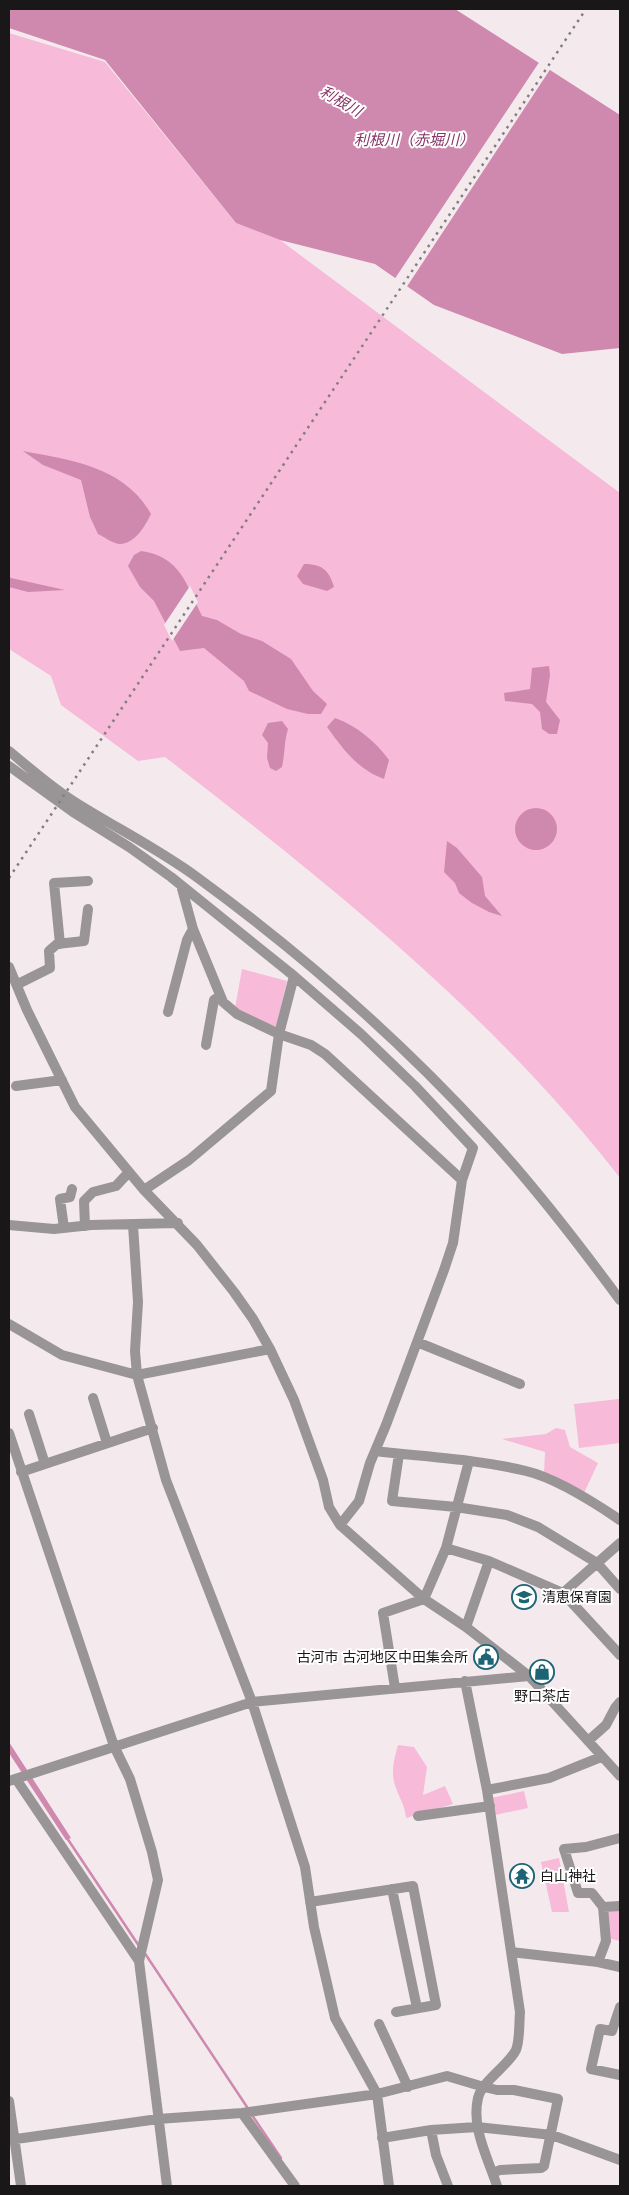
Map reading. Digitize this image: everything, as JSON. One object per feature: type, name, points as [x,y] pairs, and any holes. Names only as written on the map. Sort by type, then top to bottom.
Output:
[{"type":"street","points":[[9,751],[53,788],[198,877],[301,957],[414,1060],[487,1134],[542,1199],[620,1300]]},
{"type":"street","points":[[9,766],[73,812],[130,847],[181,885],[294,976],[361,1034],[474,1148],[462,1180],[453,1243],[375,1451],[359,1501],[340,1525]]},
{"type":"street","points":[[60,944],[54,883],[88,881]]},
{"type":"street","points":[[181,885],[193,929],[220,996],[228,1007],[237,1014],[279,1034],[311,1045],[325,1054],[462,1180]]},
{"type":"street","points":[[18,984],[50,968],[49,951],[60,944],[84,940],[88,909]]},
{"type":"street","points":[[168,1012],[187,940],[193,929]]},
{"type":"street","points":[[9,967],[18,984],[27,1010],[75,1107],[144,1190],[178,1223],[234,1292],[270,1348],[294,1400],[323,1480],[329,1507],[340,1525],[424,1599],[466,1626],[529,1676],[620,1776]]},
{"type":"street","points":[[144,1190],[189,1160],[270,1091],[279,1034],[294,976]]},
{"type":"street","points":[[206,1045],[214,1000],[220,996]]},
{"type":"street","points":[[16,1086],[62,1080]]},
{"type":"street","points":[[85,1226],[84,1201],[93,1192],[116,1186],[129,1172]]},
{"type":"street","points":[[64,1228],[60,1199],[70,1198],[72,1189]]},
{"type":"street","points":[[9,1225],[64,1228],[178,1223]]},
{"type":"street","points":[[133,1225],[138,1302],[137,1375],[166,1480],[252,1702],[306,1867],[314,1927],[335,2018],[377,2094],[389,2186]]},
{"type":"street","points":[[9,1324],[62,1355],[137,1375],[270,1348]]},
{"type":"street","points":[[417,1342],[520,1384]]},
{"type":"street","points":[[93,1398],[107,1443]]},
{"type":"street","points":[[29,1414],[45,1464]]},
{"type":"street","points":[[22,1472],[153,1428]]},
{"type":"street","points":[[9,1433],[114,1746],[130,1779],[152,1852],[158,1880],[139,1961],[167,2186]]},
{"type":"street","points":[[375,1451],[468,1461],[528,1471],[563,1486],[620,1520]]},
{"type":"street","points":[[399,1454],[392,1501],[456,1507],[508,1515],[538,1527],[597,1563],[620,1589]]},
{"type":"street","points":[[395,1688],[384,1612],[424,1599],[446,1548],[468,1461]]},
{"type":"street","points":[[563,1593],[620,1543]]},
{"type":"street","points":[[446,1548],[489,1561],[563,1593],[620,1655]]},
{"type":"street","points":[[466,1626],[489,1561]]},
{"type":"street","points":[[139,1961],[12,1780],[252,1702],[529,1676]]},
{"type":"street","points":[[465,1681],[490,1806],[520,2012],[516,2049],[484,2087],[478,2097],[477,2127],[497,2186]]},
{"type":"street","points":[[588,1741],[606,1725],[620,1702]]},
{"type":"street","points":[[487,1790],[549,1778],[602,1757]]},
{"type":"street","points":[[418,1816],[490,1806]]},
{"type":"street","points":[[598,1962],[606,1942],[603,1907],[592,1893],[578,1893],[564,1849],[586,1847],[620,1838]]},
{"type":"street","points":[[310,1902],[413,1886],[436,2005],[396,2012]]},
{"type":"street","points":[[392,1889],[417,2008]]},
{"type":"street","points":[[603,1907],[620,1906]]},
{"type":"street","points":[[511,1952],[598,1962],[620,1967]]},
{"type":"street","points":[[620,2007],[612,2031],[600,2029],[591,2069],[620,2075]]},
{"type":"street","points":[[380,2024],[408,2087]]},
{"type":"street","points":[[11,2140],[158,2119],[242,2113],[377,2094],[447,2076],[498,2090],[514,2090],[558,2099],[544,2166],[541,2168],[500,2170],[493,2173]]},
{"type":"street","points":[[9,2101],[11,2140],[21,2186]]},
{"type":"street","points":[[242,2113],[295,2186]]},
{"type":"street","points":[[382,2138],[431,2130],[477,2127],[552,2135],[620,2160]]},
{"type":"street","points":[[431,2130],[436,2156],[448,2186]]},
{"type":"shaded area","points":[[9,33],[105,62],[236,223],[280,240],[620,493],[620,1178],[571,1118],[518,1061],[406,953],[287,853],[165,757],[138,761],[61,705],[51,676],[9,649]]},
{"type":"shaded area","points":[[242,969],[287,981],[276,1027],[250,1017],[235,1008]]},
{"type":"shaded area","points":[[619,1399],[620,1443],[579,1448],[574,1404]]},
{"type":"shaded area","points":[[556,1428],[565,1430],[570,1447],[598,1463],[584,1493],[544,1473],[545,1452],[502,1439],[546,1434]]},
{"type":"shaded area","points":[[398,1745],[414,1747],[427,1767],[423,1795],[445,1786],[453,1804],[406,1818],[393,1777]]},
{"type":"shaded area","points":[[524,1791],[528,1808],[495,1815],[491,1798]]},
{"type":"shaded area","points":[[559,1858],[569,1912],[552,1912],[541,1862]]},
{"type":"shaded area","points":[[606,1909],[620,1909],[620,1941],[608,1938]]},
{"type":"water","name":"利根川（赤堀川）","points":[[9,9],[455,9],[620,115],[620,348],[562,354],[434,305],[375,264],[280,240],[236,223],[105,60],[9,28]]},
{"type":"water","points":[[23,451],[78,462],[112,476],[140,498],[151,514],[146,524],[131,541],[126,543],[115,543],[98,534],[90,517],[81,480],[43,465]]},
{"type":"water","points":[[141,551],[165,559],[173,566],[186,583],[202,616],[217,620],[241,634],[262,641],[291,659],[313,691],[327,704],[321,714],[308,714],[287,709],[249,691],[244,681],[204,648],[180,651],[154,601],[140,587],[128,566],[134,555]]},
{"type":"water","points":[[304,564],[316,565],[324,569],[330,576],[334,587],[327,591],[303,584],[297,576]]},
{"type":"water","points":[[9,576],[65,590],[28,592],[9,587]]},
{"type":"water","points":[[549,666],[550,675],[546,702],[560,720],[557,734],[549,734],[542,729],[540,712],[532,704],[505,701],[504,693],[530,689],[532,668]]},
{"type":"water","points":[[335,718],[343,721],[372,740],[384,753],[389,760],[384,779],[366,770],[351,758],[327,727]]},
{"type":"water","points":[[282,721],[288,729],[282,767],[276,771],[270,768],[267,758],[268,743],[262,735],[268,723]]},
{"type":"water","points":[[532,808],[540,808],[551,814],[557,829],[551,844],[540,850],[532,850],[521,844],[515,833],[515,825],[521,814]]},
{"type":"water","points":[[447,841],[457,848],[482,877],[485,896],[502,916],[472,903],[459,893],[455,883],[444,872]]},
{"type":"water","points":[[9,1742],[71,1838],[66,1840],[9,1753]]},
{"type":"pier","points":[[540,61],[551,68],[406,288],[394,280]]},
{"type":"pier","points":[[190,586],[198,602],[172,641],[164,625]]},
{"type":"waterway","points":[[67,1838],[139,1946]]},
{"type":"waterway","points":[[144,1952],[249,2110]]},
{"type":"waterway","points":[[252,2115],[281,2158]]},
{"type":"railway","points":[[9,878],[586,9]]},
{"type":"place","name":"清恵保育園","points":[[524,1597]]},
{"type":"place","name":"古河市 古河地区中田集会所","points":[[486,1657]]},
{"type":"place","name":"野口茶店","points":[[542,1672]]},
{"type":"place","name":"白山神社","points":[[522,1876]]},
{"type":"water label","name":"利根川","points":[[341,101]]}]
